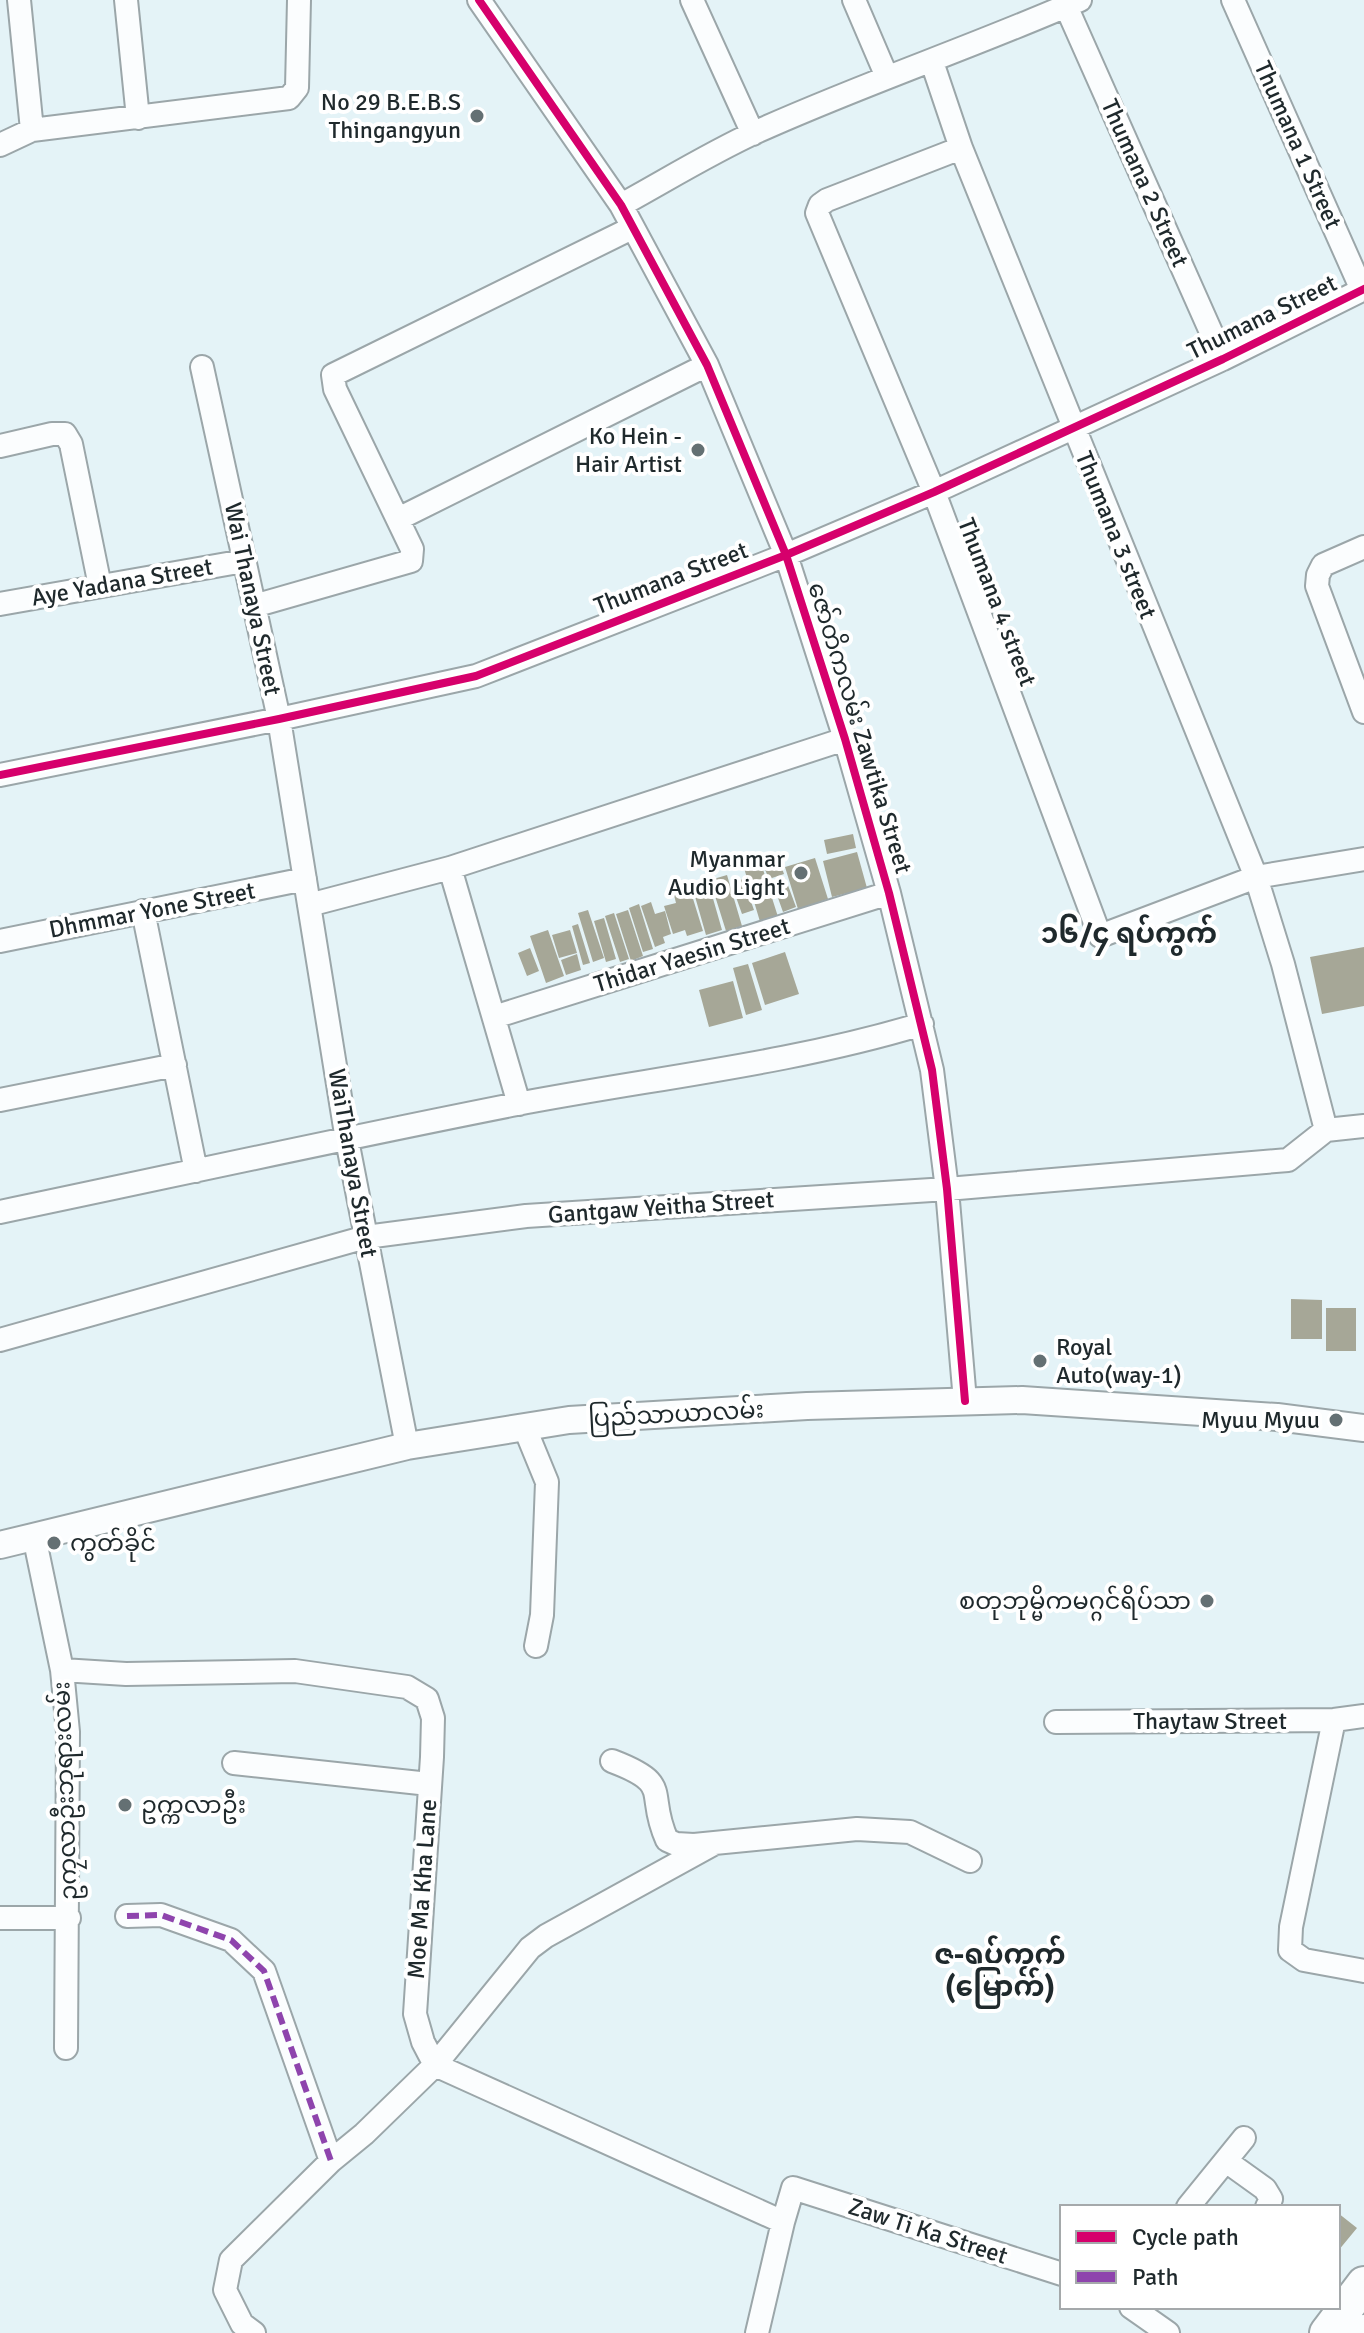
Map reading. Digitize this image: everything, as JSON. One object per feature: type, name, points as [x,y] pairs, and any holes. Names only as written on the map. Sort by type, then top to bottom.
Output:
[{"type":"main road","points":[[1327,2333],[1361,2313]]},
{"type":"street","points":[[19,0],[32,130]]},
{"type":"street","points":[[126,0],[138,118]]},
{"type":"street","points":[[0,145],[32,130],[289,98],[297,88],[299,0]]},
{"type":"street","name":"ဇော်တိကလမ်း Zawtika Street","points":[[479,0],[621,205],[707,365],[786,555],[845,739],[889,893],[932,1070],[947,1189],[965,1401]]},
{"type":"street","points":[[692,0],[753,134]]},
{"type":"street","points":[[854,0],[887,77]]},
{"type":"street","name":"Thumana 1 Street","points":[[1233,0],[1363,290]]},
{"type":"street","points":[[621,205],[753,134],[1073,3]]},
{"type":"street","name":"Thumana 2 Street","points":[[1073,3],[1223,359]]},
{"type":"street","name":"Thumana 3 street","points":[[932,62],[961,148],[1073,430],[1256,877],[1283,964],[1326,1130]]},
{"type":"street","name":"Thumana 4 street","points":[[961,148],[827,200],[820,205],[817,213],[934,492],[1100,936],[1256,877]]},
{"type":"street","points":[[254,606],[411,561],[412,549],[335,389],[333,375],[632,228]]},
{"type":"street","name":"Thumana Street","points":[[0,775],[476,676],[786,555],[934,492],[1073,430],[1363,290]]},
{"type":"street","points":[[398,519],[707,365]]},
{"type":"street","name":"Wai Thanaya Street","points":[[202,367],[279,719],[305,879]]},
{"type":"street","points":[[0,446],[65,434],[71,444],[100,586]]},
{"type":"street","points":[[1364,547],[1323,565],[1317,586],[1364,712]]},
{"type":"street","name":"Aye Yadana Street","points":[[0,604],[244,561]]},
{"type":"street","points":[[309,905],[450,868],[845,739]]},
{"type":"street","points":[[1256,877],[1364,859]]},
{"type":"street","points":[[450,868],[519,1104]]},
{"type":"street","name":"WaiThanaya Street","points":[[305,879],[347,1140],[407,1446]]},
{"type":"street","name":"Dhmmar Yone Street","points":[[0,941],[305,879]]},
{"type":"street","name":"Thidar Yaesin Street","points":[[494,1017],[889,893]]},
{"type":"street","points":[[143,911],[196,1171]]},
{"type":"street","points":[[0,1212],[519,1104],[779,1059],[869,1040],[922,1024]]},
{"type":"street","points":[[0,1100],[175,1065]]},
{"type":"street","points":[[1326,1130],[1364,1126]]},
{"type":"street","name":"Gantgaw Yeitha Street","points":[[0,1340],[366,1237],[526,1216],[947,1189],[1288,1160],[1326,1130]]},
{"type":"street","name":"ပြည်သာယာလမ်း","points":[[0,1545],[407,1446],[569,1420],[791,1407],[1022,1400],[1230,1414],[1364,1428]]},
{"type":"street","points":[[524,1426],[547,1482],[542,1615],[536,1646]]},
{"type":"street","name":"ဥကၠလာဦးဘုရားလမ်း","points":[[34,1536],[62,1670],[68,1732],[66,2048]]},
{"type":"street","name":"Moe Ma Kha Lane","points":[[62,1670],[126,1674],[295,1671],[407,1687],[427,1699],[433,1718],[423,1923],[415,2014],[423,2042],[435,2065]]},
{"type":"street","name":"Thaytaw Street","points":[[1056,1722],[1334,1720],[1364,1716]]},
{"type":"street","points":[[1334,1720],[1291,1927],[1290,1950],[1304,1960],[1364,1971]]},
{"type":"street","points":[[612,1761],[650,1779],[655,1788],[667,1840],[676,1844],[857,1829],[910,1832],[970,1861]]},
{"type":"street","points":[[234,1763],[429,1784]]},
{"type":"street","points":[[254,2333],[242,2324],[225,2290],[231,2260],[331,2161],[364,2134],[435,2065],[530,1948],[546,1936],[715,1843]]},
{"type":"street","points":[[127,1916],[161,1915],[231,1940],[264,1971],[331,2161]]},
{"type":"street","points":[[0,1918],[69,1918]]},
{"type":"street","points":[[435,2065],[783,2222],[757,2333]]},
{"type":"street","points":[[1190,2205],[1244,2138]]},
{"type":"street","points":[[1226,2161],[1265,2189],[1271,2199],[1268,2205]]},
{"type":"street","name":"Zaw Ti Ka Street","points":[[783,2222],[793,2188],[1060,2273]]},
{"type":"street","points":[[1134,2309],[1168,2333]]},
{"type":"building","points":[[853,834],[856,848],[827,854],[824,840]]},
{"type":"building","points":[[857,852],[867,888],[832,897],[823,861]]},
{"type":"building","points":[[777,854],[784,874],[769,879],[761,860]]},
{"type":"building","points":[[815,858],[828,899],[798,909],[785,867]]},
{"type":"building","points":[[761,863],[779,920],[761,925],[744,868]]},
{"type":"building","points":[[727,875],[742,926],[726,931],[710,880]]},
{"type":"building","points":[[743,879],[754,910],[742,914],[731,883]]},
{"type":"building","points":[[786,880],[796,907],[783,912],[773,884]]},
{"type":"building","points":[[710,888],[722,930],[706,935],[694,893]]},
{"type":"building","points":[[690,889],[703,931],[687,936],[685,930],[673,934],[664,906],[676,903],[674,895]]},
{"type":"building","points":[[651,902],[655,914],[665,911],[671,934],[663,937],[665,943],[655,947],[641,906]]},
{"type":"building","points":[[639,904],[653,949],[643,952],[629,908]]},
{"type":"building","points":[[588,910],[604,958],[593,962],[578,913]]},
{"type":"building","points":[[628,910],[643,956],[631,961],[616,914]]},
{"type":"building","points":[[614,913],[629,959],[620,962],[605,916]]},
{"type":"building","points":[[604,918],[616,959],[606,962],[594,921]]},
{"type":"building","points":[[578,924],[590,963],[583,965],[572,926]]},
{"type":"building","points":[[548,930],[564,976],[546,983],[530,936]]},
{"type":"building","points":[[570,930],[577,953],[559,958],[552,935]]},
{"type":"building","points":[[1364,947],[1364,1006],[1322,1014],[1310,957]]},
{"type":"building","points":[[530,948],[539,971],[527,976],[518,953]]},
{"type":"building","points":[[785,952],[799,994],[765,1005],[752,963]]},
{"type":"building","points":[[577,954],[581,970],[566,975],[561,960]]},
{"type":"building","points":[[748,964],[762,1010],[746,1015],[733,968]]},
{"type":"building","points":[[733,981],[743,1018],[709,1027],[699,990]]},
{"type":"building","points":[[1291,1299],[1322,1300],[1322,1339],[1291,1339]]},
{"type":"building","points":[[1326,1308],[1356,1308],[1356,1351],[1326,1351]]},
{"type":"building","points":[[1340,2215],[1357,2228],[1340,2249]]},
{"type":"marked path","points":[[127,1916],[161,1915],[231,1940],[264,1971],[331,2161]]},
{"type":"cycle path","points":[[479,0],[621,205],[707,365],[786,555],[845,739],[889,893],[932,1070],[947,1189],[965,1401]]},
{"type":"cycle path","points":[[0,775],[476,676],[786,555],[934,492],[1223,359],[1364,289]]},
{"type":"place","name":"No 29 B.E.B.S Thingangyun","points":[[477,116]]},
{"type":"place","name":"Ko Hein - Hair Artist","points":[[698,450]]},
{"type":"place","name":"Myanmar Audio Light","points":[[801,873]]},
{"type":"place","name":"Royal Auto(way-1)","points":[[1040,1361]]},
{"type":"place","name":"Myuu Myuu","points":[[1336,1420]]},
{"type":"place","name":"ကွတ်ခိုင်","points":[[54,1543]]},
{"type":"place","name":"စတုဘုမ္မိကမဂ္ဂင်ရိပ်သာ","points":[[1207,1601]]},
{"type":"place","name":"ဥက္ကလာဦး","points":[[125,1805]]},
{"type":"district","name":"၁၆/၄ ရပ်ကွက်","points":[[1129,933]]},
{"type":"district","name":"ဇ-ရပ်ကွက် (မြောက်)","points":[[1000,1970]]}]
